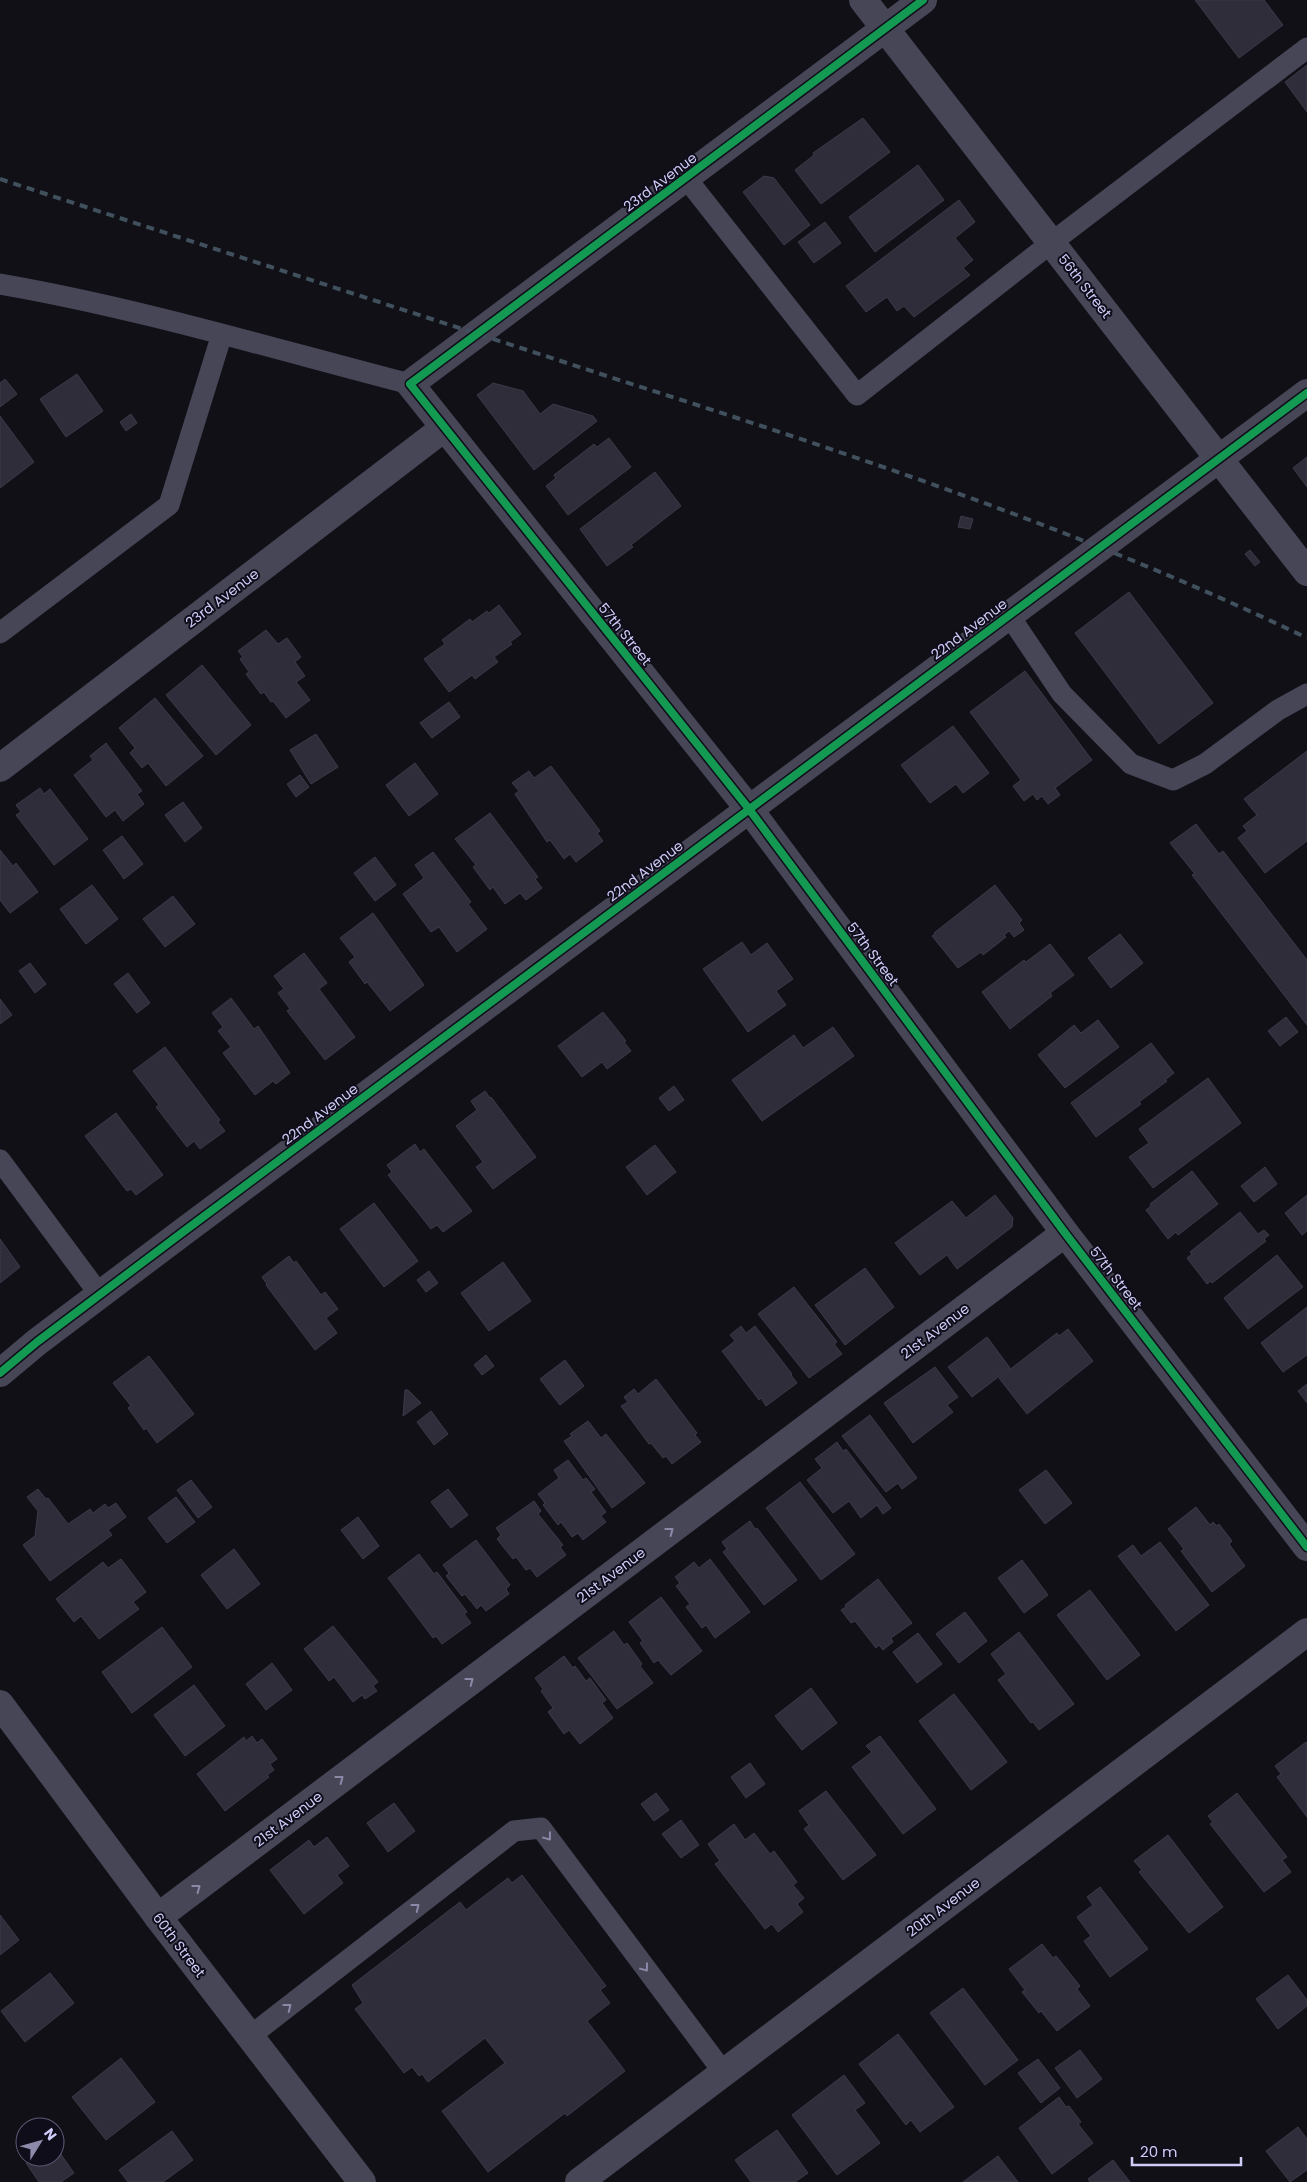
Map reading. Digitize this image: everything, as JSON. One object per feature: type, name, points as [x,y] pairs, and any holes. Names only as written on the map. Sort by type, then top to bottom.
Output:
[{"type":"street","name":"56th Street","points":[[863,0],[1307,572]]},
{"type":"street","name":"23rd Avenue","points":[[410,384],[923,0]]},
{"type":"street","name":"57th Street","points":[[410,384],[749,809],[1065,1233],[1307,1547]]},
{"type":"street","name":"22nd Avenue","points":[[0,1373],[37,1342],[1307,393]]},
{"type":"street","name":"23rd Avenue","points":[[0,768],[444,428]]},
{"type":"street","name":"21st Avenue","points":[[158,1917],[1065,1233]]},
{"type":"street","name":"20th Avenue","points":[[579,2182],[1307,1632]]},
{"type":"street","name":"60th Street","points":[[0,1704],[158,1917],[362,2182]]},
{"type":"lane","points":[[686,178],[857,395],[1051,243],[1307,48]]},
{"type":"lane","points":[[0,284],[65,296],[222,334],[410,384]]},
{"type":"lane","points":[[0,633],[169,504],[222,334]]},
{"type":"lane","points":[[1009,615],[1062,694],[1131,764],[1173,780],[1205,764],[1278,710],[1307,694]]},
{"type":"lane","points":[[0,1160],[100,1295]]},
{"type":"lane","points":[[250,2037],[514,1831],[541,1828],[724,2073]]},
{"type":"building","points":[[1195,0],[1264,0],[1283,25],[1239,58]]},
{"type":"building","points":[[1307,65],[1307,112],[1285,82]]},
{"type":"building","points":[[863,118],[890,152],[821,204],[795,170],[814,155],[813,153]]},
{"type":"building","points":[[918,165],[944,200],[875,252],[849,217]]},
{"type":"building","points":[[764,176],[774,178],[810,225],[784,245],[743,192]]},
{"type":"building","points":[[959,200],[975,222],[955,238],[973,260],[963,268],[970,275],[914,317],[904,306],[897,311],[887,297],[866,312],[846,286]]},
{"type":"building","points":[[825,222],[841,243],[814,263],[798,242]]},
{"type":"building","points":[[77,374],[103,411],[66,437],[40,399]]},
{"type":"building","points":[[5,379],[17,394],[0,407],[0,383]]},
{"type":"building","points":[[493,383],[523,391],[540,414],[553,404],[593,416],[597,421],[534,470],[477,395]]},
{"type":"building","points":[[131,414],[137,423],[126,431],[120,422]]},
{"type":"building","points":[[0,416],[34,462],[0,488]]},
{"type":"building","points":[[609,438],[631,467],[568,515],[546,486],[556,478],[554,475],[594,444],[597,447]]},
{"type":"building","points":[[1307,457],[1307,487],[1293,468]]},
{"type":"building","points":[[655,472],[681,506],[631,545],[633,547],[607,566],[580,529]]},
{"type":"building","points":[[961,516],[973,519],[970,529],[958,527]]},
{"type":"building","points":[[1250,550],[1260,562],[1255,566],[1245,554]]},
{"type":"building","points":[[1129,592],[1213,703],[1159,744],[1075,633]]},
{"type":"building","points":[[499,605],[521,634],[510,642],[512,644],[494,657],[498,662],[475,679],[472,675],[449,692],[424,659],[445,644],[442,640],[470,619],[472,622]]},
{"type":"building","points":[[266,630],[278,644],[287,638],[301,657],[295,662],[305,676],[296,682],[310,700],[286,718],[264,692],[261,694],[246,674],[249,672],[240,659],[243,657],[238,651]]},
{"type":"building","points":[[202,665],[251,725],[216,755],[166,695]]},
{"type":"building","points":[[1025,671],[1092,760],[1055,788],[1060,795],[1048,804],[1042,796],[1037,800],[1033,794],[1024,801],[1013,786],[1021,780],[970,712]]},
{"type":"building","points":[[155,698],[203,756],[166,786],[148,763],[142,768],[130,753],[135,748],[119,728]]},
{"type":"building","points":[[449,702],[460,717],[432,738],[420,723]]},
{"type":"building","points":[[953,726],[989,773],[963,793],[956,784],[930,803],[901,765]]},
{"type":"building","points":[[316,734],[338,767],[311,784],[290,750]]},
{"type":"building","points":[[106,743],[142,791],[137,794],[144,804],[123,821],[115,810],[106,817],[74,775],[93,760],[90,756]]},
{"type":"building","points":[[1307,751],[1307,841],[1265,873],[1238,838],[1247,831],[1243,826],[1257,815],[1244,799]]},
{"type":"building","points":[[415,763],[438,794],[409,816],[386,785]]},
{"type":"building","points":[[551,766],[600,831],[597,833],[603,841],[576,862],[570,854],[564,859],[550,840],[547,842],[515,794],[519,791],[512,783],[529,771],[534,778]]},
{"type":"building","points":[[300,775],[309,787],[296,797],[287,784]]},
{"type":"building","points":[[40,788],[44,794],[50,789],[88,839],[54,865],[16,815],[21,812],[16,805]]},
{"type":"building","points":[[183,802],[202,828],[185,842],[165,815]]},
{"type":"building","points":[[490,813],[538,877],[535,879],[542,888],[526,900],[520,893],[505,904],[493,887],[490,890],[473,867],[476,865],[455,839]]},
{"type":"building","points":[[1196,824],[1219,854],[1223,851],[1307,960],[1307,1025],[1192,875],[1195,874],[1170,843]]},
{"type":"building","points":[[122,836],[143,864],[124,879],[103,850]]},
{"type":"building","points":[[0,850],[13,866],[16,863],[38,892],[10,913],[0,900]]},
{"type":"building","points":[[433,852],[471,902],[468,904],[487,929],[457,952],[439,927],[431,932],[403,894],[424,878],[415,865]]},
{"type":"building","points":[[375,857],[396,885],[375,901],[354,873]]},
{"type":"building","points":[[92,885],[118,919],[86,944],[60,909]]},
{"type":"building","points":[[995,885],[1022,920],[1019,923],[1024,930],[1014,937],[1009,931],[1004,935],[1006,937],[983,955],[981,952],[958,968],[932,936]]},
{"type":"building","points":[[173,896],[195,924],[165,947],[143,919]]},
{"type":"building","points":[[373,913],[424,985],[390,1011],[367,982],[365,984],[349,962],[355,957],[340,938]]},
{"type":"building","points":[[1120,934],[1143,963],[1111,988],[1088,958]]},
{"type":"building","points":[[742,942],[751,955],[767,943],[793,979],[776,991],[786,1005],[748,1032],[703,969]]},
{"type":"building","points":[[1050,944],[1074,975],[1050,993],[1052,996],[1010,1029],[982,992],[1024,960],[1026,962]]},
{"type":"building","points":[[304,953],[327,983],[319,989],[355,1037],[325,1060],[287,1011],[290,1009],[278,993],[284,989],[274,976]]},
{"type":"building","points":[[30,963],[46,984],[35,993],[19,971]]},
{"type":"building","points":[[128,973],[150,1003],[137,1013],[114,984]]},
{"type":"building","points":[[231,998],[254,1029],[258,1026],[290,1073],[276,1084],[273,1081],[255,1095],[223,1053],[231,1047],[218,1031],[223,1027],[212,1013]]},
{"type":"building","points":[[0,999],[12,1015],[0,1024]]},
{"type":"building","points":[[603,1012],[626,1041],[624,1042],[631,1051],[607,1069],[602,1062],[582,1077],[558,1046]]},
{"type":"building","points":[[1286,1017],[1298,1032],[1280,1046],[1268,1031]]},
{"type":"building","points":[[1098,1020],[1119,1047],[1065,1088],[1038,1055],[1074,1025],[1081,1033]]},
{"type":"building","points":[[833,1027],[854,1056],[762,1121],[732,1080],[794,1035],[803,1048]]},
{"type":"building","points":[[1151,1043],[1174,1073],[1165,1080],[1167,1081],[1139,1102],[1141,1104],[1096,1137],[1071,1103]]},
{"type":"building","points":[[165,1047],[220,1120],[218,1122],[225,1131],[200,1149],[194,1141],[187,1147],[156,1107],[159,1105],[133,1071]]},
{"type":"building","points":[[1208,1078],[1241,1123],[1153,1188],[1129,1157],[1149,1143],[1139,1129]]},
{"type":"building","points":[[674,1086],[684,1100],[669,1111],[659,1098]]},
{"type":"building","points":[[485,1091],[536,1157],[493,1189],[476,1167],[483,1162],[456,1126],[477,1110],[471,1101]]},
{"type":"building","points":[[116,1113],[163,1175],[136,1195],[131,1189],[127,1191],[85,1136]]},
{"type":"building","points":[[415,1144],[420,1152],[424,1149],[472,1211],[443,1232],[437,1225],[431,1229],[388,1175],[392,1172],[387,1165]]},
{"type":"building","points":[[655,1145],[676,1172],[647,1195],[626,1167]]},
{"type":"building","points":[[1265,1167],[1277,1184],[1254,1202],[1241,1186]]},
{"type":"building","points":[[1192,1171],[1218,1204],[1178,1235],[1176,1232],[1168,1239],[1146,1210],[1151,1206],[1150,1204]]},
{"type":"building","points":[[995,1195],[1013,1218],[1012,1227],[957,1269],[947,1255],[920,1275],[895,1243],[952,1201],[966,1218]]},
{"type":"building","points":[[1307,1195],[1307,1231],[1302,1235],[1285,1213]]},
{"type":"building","points":[[374,1203],[418,1261],[384,1287],[340,1229]]},
{"type":"building","points":[[1240,1212],[1258,1234],[1264,1230],[1269,1235],[1264,1239],[1266,1241],[1212,1283],[1211,1281],[1207,1284],[1187,1258],[1192,1254],[1190,1252]]},
{"type":"building","points":[[0,1239],[20,1267],[0,1283]]},
{"type":"building","points":[[1277,1255],[1303,1287],[1248,1329],[1224,1298]]},
{"type":"building","points":[[289,1256],[294,1263],[296,1261],[321,1295],[325,1292],[338,1309],[326,1318],[337,1333],[315,1350],[262,1277]]},
{"type":"building","points":[[503,1262],[531,1301],[489,1331],[461,1293]]},
{"type":"building","points":[[865,1268],[894,1307],[845,1345],[815,1305]]},
{"type":"building","points":[[429,1271],[438,1283],[426,1292],[417,1280]]},
{"type":"building","points":[[794,1287],[837,1342],[834,1344],[842,1354],[809,1378],[758,1314]]},
{"type":"building","points":[[1307,1307],[1307,1355],[1283,1372],[1261,1343]]},
{"type":"building","points":[[741,1326],[746,1333],[755,1326],[797,1383],[766,1406],[761,1398],[759,1400],[722,1351],[735,1341],[730,1335]]},
{"type":"building","points":[[1068,1329],[1093,1361],[1027,1414],[999,1378],[1057,1333],[1059,1336]]},
{"type":"building","points":[[987,1337],[1010,1368],[972,1397],[948,1367]]},
{"type":"building","points":[[486,1355],[494,1366],[482,1375],[474,1365]]},
{"type":"building","points":[[149,1356],[194,1414],[157,1443],[146,1428],[144,1430],[128,1408],[131,1406],[113,1383]]},
{"type":"building","points":[[565,1360],[584,1386],[560,1405],[540,1379]]},
{"type":"building","points":[[935,1367],[958,1397],[947,1405],[953,1412],[913,1443],[884,1403]]},
{"type":"building","points":[[656,1379],[697,1433],[695,1435],[701,1442],[672,1464],[666,1456],[663,1458],[651,1443],[649,1444],[621,1406],[628,1402],[624,1397],[634,1389],[638,1394]]},
{"type":"building","points":[[1307,1384],[1307,1403],[1298,1391]]},
{"type":"building","points":[[405,1390],[408,1390],[421,1403],[403,1416]]},
{"type":"building","points":[[431,1411],[448,1434],[434,1445],[417,1422]]},
{"type":"building","points":[[870,1415],[917,1478],[902,1489],[898,1483],[886,1492],[842,1436]]},
{"type":"building","points":[[588,1421],[601,1438],[606,1434],[645,1483],[612,1508],[564,1441],[572,1436],[570,1434]]},
{"type":"building","points":[[837,1442],[843,1451],[846,1449],[891,1508],[883,1514],[877,1505],[861,1518],[849,1501],[833,1513],[807,1480],[822,1468],[815,1459]]},
{"type":"building","points":[[568,1460],[583,1480],[586,1478],[595,1489],[591,1492],[606,1512],[601,1516],[606,1522],[583,1540],[578,1533],[572,1537],[561,1522],[558,1525],[543,1505],[545,1503],[538,1494],[559,1478],[554,1470]]},
{"type":"building","points":[[1046,1470],[1072,1503],[1045,1524],[1019,1490]]},
{"type":"building","points":[[191,1480],[212,1507],[198,1518],[177,1490]]},
{"type":"building","points":[[800,1482],[855,1554],[821,1580],[766,1508]]},
{"type":"building","points":[[38,1489],[46,1499],[48,1498],[68,1524],[90,1509],[93,1513],[105,1504],[108,1508],[116,1503],[126,1517],[108,1530],[112,1535],[50,1581],[23,1545],[35,1536],[38,1511],[27,1497]]},
{"type":"building","points":[[448,1489],[468,1515],[451,1528],[431,1502]]},
{"type":"building","points":[[176,1497],[195,1522],[167,1543],[148,1518]]},
{"type":"building","points":[[534,1501],[541,1511],[538,1514],[563,1545],[560,1547],[566,1555],[537,1577],[530,1568],[526,1570],[516,1557],[513,1559],[497,1539],[501,1535],[496,1528]]},
{"type":"building","points":[[1196,1507],[1210,1525],[1213,1522],[1217,1526],[1219,1524],[1232,1541],[1229,1544],[1245,1566],[1212,1592],[1181,1551],[1184,1549],[1168,1529]]},
{"type":"building","points":[[358,1517],[379,1546],[363,1559],[341,1530]]},
{"type":"building","points":[[750,1521],[797,1580],[764,1605],[723,1552],[727,1549],[722,1542]]},
{"type":"building","points":[[476,1540],[510,1585],[506,1589],[509,1594],[486,1611],[481,1605],[477,1609],[465,1594],[462,1596],[446,1576],[449,1573],[443,1565]]},
{"type":"building","points":[[1160,1542],[1209,1605],[1176,1631],[1118,1556],[1133,1545],[1141,1556]]},
{"type":"building","points":[[234,1549],[260,1584],[227,1609],[201,1575]]},
{"type":"building","points":[[419,1554],[434,1574],[437,1572],[467,1612],[464,1614],[471,1623],[442,1644],[436,1636],[433,1638],[388,1578]]},
{"type":"building","points":[[121,1559],[146,1592],[133,1602],[139,1609],[99,1639],[81,1616],[74,1622],[56,1599],[103,1562],[108,1568]]},
{"type":"building","points":[[710,1559],[750,1612],[715,1638],[706,1625],[702,1628],[686,1607],[690,1604],[676,1586],[680,1583],[675,1577],[694,1562],[699,1568]]},
{"type":"building","points":[[1022,1560],[1048,1595],[1024,1613],[998,1578]]},
{"type":"building","points":[[878,1579],[912,1623],[891,1638],[893,1642],[883,1650],[879,1645],[876,1648],[855,1621],[851,1623],[841,1610]]},
{"type":"building","points":[[1090,1590],[1140,1655],[1107,1680],[1057,1615]]},
{"type":"building","points":[[661,1597],[702,1651],[671,1675],[658,1660],[654,1663],[640,1643],[643,1641],[629,1622]]},
{"type":"building","points":[[965,1612],[987,1641],[959,1663],[936,1634]]},
{"type":"building","points":[[333,1626],[378,1682],[373,1686],[377,1691],[365,1699],[362,1695],[353,1702],[334,1677],[329,1681],[304,1649]]},
{"type":"building","points":[[162,1627],[192,1667],[132,1713],[102,1672]]},
{"type":"building","points":[[614,1631],[624,1645],[627,1643],[642,1664],[640,1666],[653,1683],[617,1709],[578,1658]]},
{"type":"building","points":[[1019,1632],[1074,1704],[1039,1730],[1033,1722],[1031,1723],[998,1680],[1006,1674],[991,1654]]},
{"type":"building","points":[[918,1633],[942,1664],[917,1683],[893,1652]]},
{"type":"building","points":[[564,1656],[573,1668],[575,1666],[586,1681],[590,1678],[606,1700],[602,1703],[613,1718],[580,1744],[569,1730],[564,1734],[548,1712],[553,1708],[541,1691],[543,1689],[535,1678]]},
{"type":"building","points":[[272,1663],[292,1690],[266,1710],[246,1684]]},
{"type":"building","points":[[194,1685],[225,1726],[185,1756],[154,1715]]},
{"type":"building","points":[[811,1688],[837,1723],[802,1750],[775,1716]]},
{"type":"building","points":[[954,1694],[1007,1762],[971,1790],[919,1721]]},
{"type":"building","points":[[252,1736],[257,1743],[262,1739],[277,1759],[270,1764],[274,1770],[267,1775],[269,1777],[225,1811],[197,1774],[244,1737],[246,1741]]},
{"type":"building","points":[[880,1736],[936,1809],[903,1834],[852,1767],[872,1752],[866,1746]]},
{"type":"building","points":[[1306,1742],[1307,1817],[1277,1777],[1281,1774],[1275,1766]]},
{"type":"building","points":[[750,1763],[765,1784],[746,1798],[731,1777]]},
{"type":"building","points":[[826,1791],[876,1855],[843,1880],[804,1829],[809,1825],[799,1811]]},
{"type":"building","points":[[656,1793],[669,1810],[654,1821],[641,1804]]},
{"type":"building","points":[[1237,1793],[1287,1857],[1282,1860],[1291,1872],[1264,1892],[1210,1824],[1213,1822],[1208,1816]]},
{"type":"building","points":[[394,1803],[415,1831],[388,1852],[367,1823]]},
{"type":"building","points":[[681,1820],[699,1845],[681,1858],[662,1834]]},
{"type":"building","points":[[734,1824],[745,1840],[754,1833],[770,1854],[774,1851],[797,1882],[793,1885],[804,1898],[797,1904],[803,1912],[778,1932],[772,1924],[765,1929],[715,1864],[720,1861],[708,1844]]},
{"type":"building","points":[[1168,1835],[1223,1907],[1189,1933],[1139,1872],[1142,1870],[1134,1861]]},
{"type":"building","points":[[327,1837],[349,1866],[337,1875],[343,1883],[304,1914],[270,1870],[309,1840],[314,1847]]},
{"type":"building","points":[[522,1875],[606,1986],[600,1990],[610,2003],[587,2021],[625,2071],[567,2116],[565,2113],[488,2172],[442,2111],[505,2063],[485,2038],[428,2082],[422,2074],[419,2076],[412,2067],[404,2073],[355,2009],[363,2003],[352,1985],[460,1902],[466,1910],[508,1878],[512,1883]]},
{"type":"building","points":[[1100,1887],[1148,1949],[1110,1977],[1084,1941],[1091,1936],[1077,1917],[1093,1905],[1087,1897]]},
{"type":"building","points":[[0,1915],[19,1940],[0,1955]]},
{"type":"building","points":[[1042,1944],[1053,1958],[1056,1956],[1080,1986],[1077,1989],[1090,2006],[1057,2031],[1022,1992],[1025,1990],[1009,1969]]},
{"type":"building","points":[[50,1973],[74,2003],[25,2042],[1,2011]]},
{"type":"building","points":[[1288,1975],[1307,2000],[1307,2006],[1278,2029],[1256,1999]]},
{"type":"building","points":[[963,1988],[1018,2060],[985,2085],[930,2013]]},
{"type":"building","points":[[898,2034],[954,2107],[920,2132],[911,2120],[906,2125],[859,2064]]},
{"type":"building","points":[[1080,2050],[1102,2079],[1077,2098],[1055,2068]]},
{"type":"building","points":[[121,2058],[155,2102],[106,2140],[72,2097]]},
{"type":"building","points":[[1038,2059],[1060,2088],[1041,2103],[1018,2073]]},
{"type":"building","points":[[844,2075],[865,2103],[855,2110],[880,2143],[837,2175],[792,2115]]},
{"type":"building","points":[[1059,2097],[1066,2107],[1069,2106],[1081,2122],[1078,2124],[1093,2143],[1052,2174],[1019,2128]]},
{"type":"building","points":[[1298,2127],[1307,2139],[1307,2170],[1290,2182],[1266,2151]]},
{"type":"building","points":[[777,2130],[808,2173],[795,2182],[751,2182],[735,2160]]},
{"type":"building","points":[[172,2131],[193,2160],[163,2182],[128,2182],[119,2170]]},
{"type":"building","points":[[998,2156],[1018,2182],[963,2182]]},
{"type":"building","points":[[65,2160],[74,2173],[61,2182],[39,2182],[29,2167],[65,2167]]},
{"type":"building","points":[[1113,2160],[1130,2182],[1090,2182],[1088,2179]]},
{"type":"railway","points":[[0,179],[704,407],[966,496],[1138,563],[1223,599],[1307,638]]},
{"type":"cycle path","points":[[923,0],[410,384],[749,809],[1065,1233],[1307,1547]]},
{"type":"cycle path","points":[[0,1373],[37,1342],[183,1232],[1307,393]]}]
